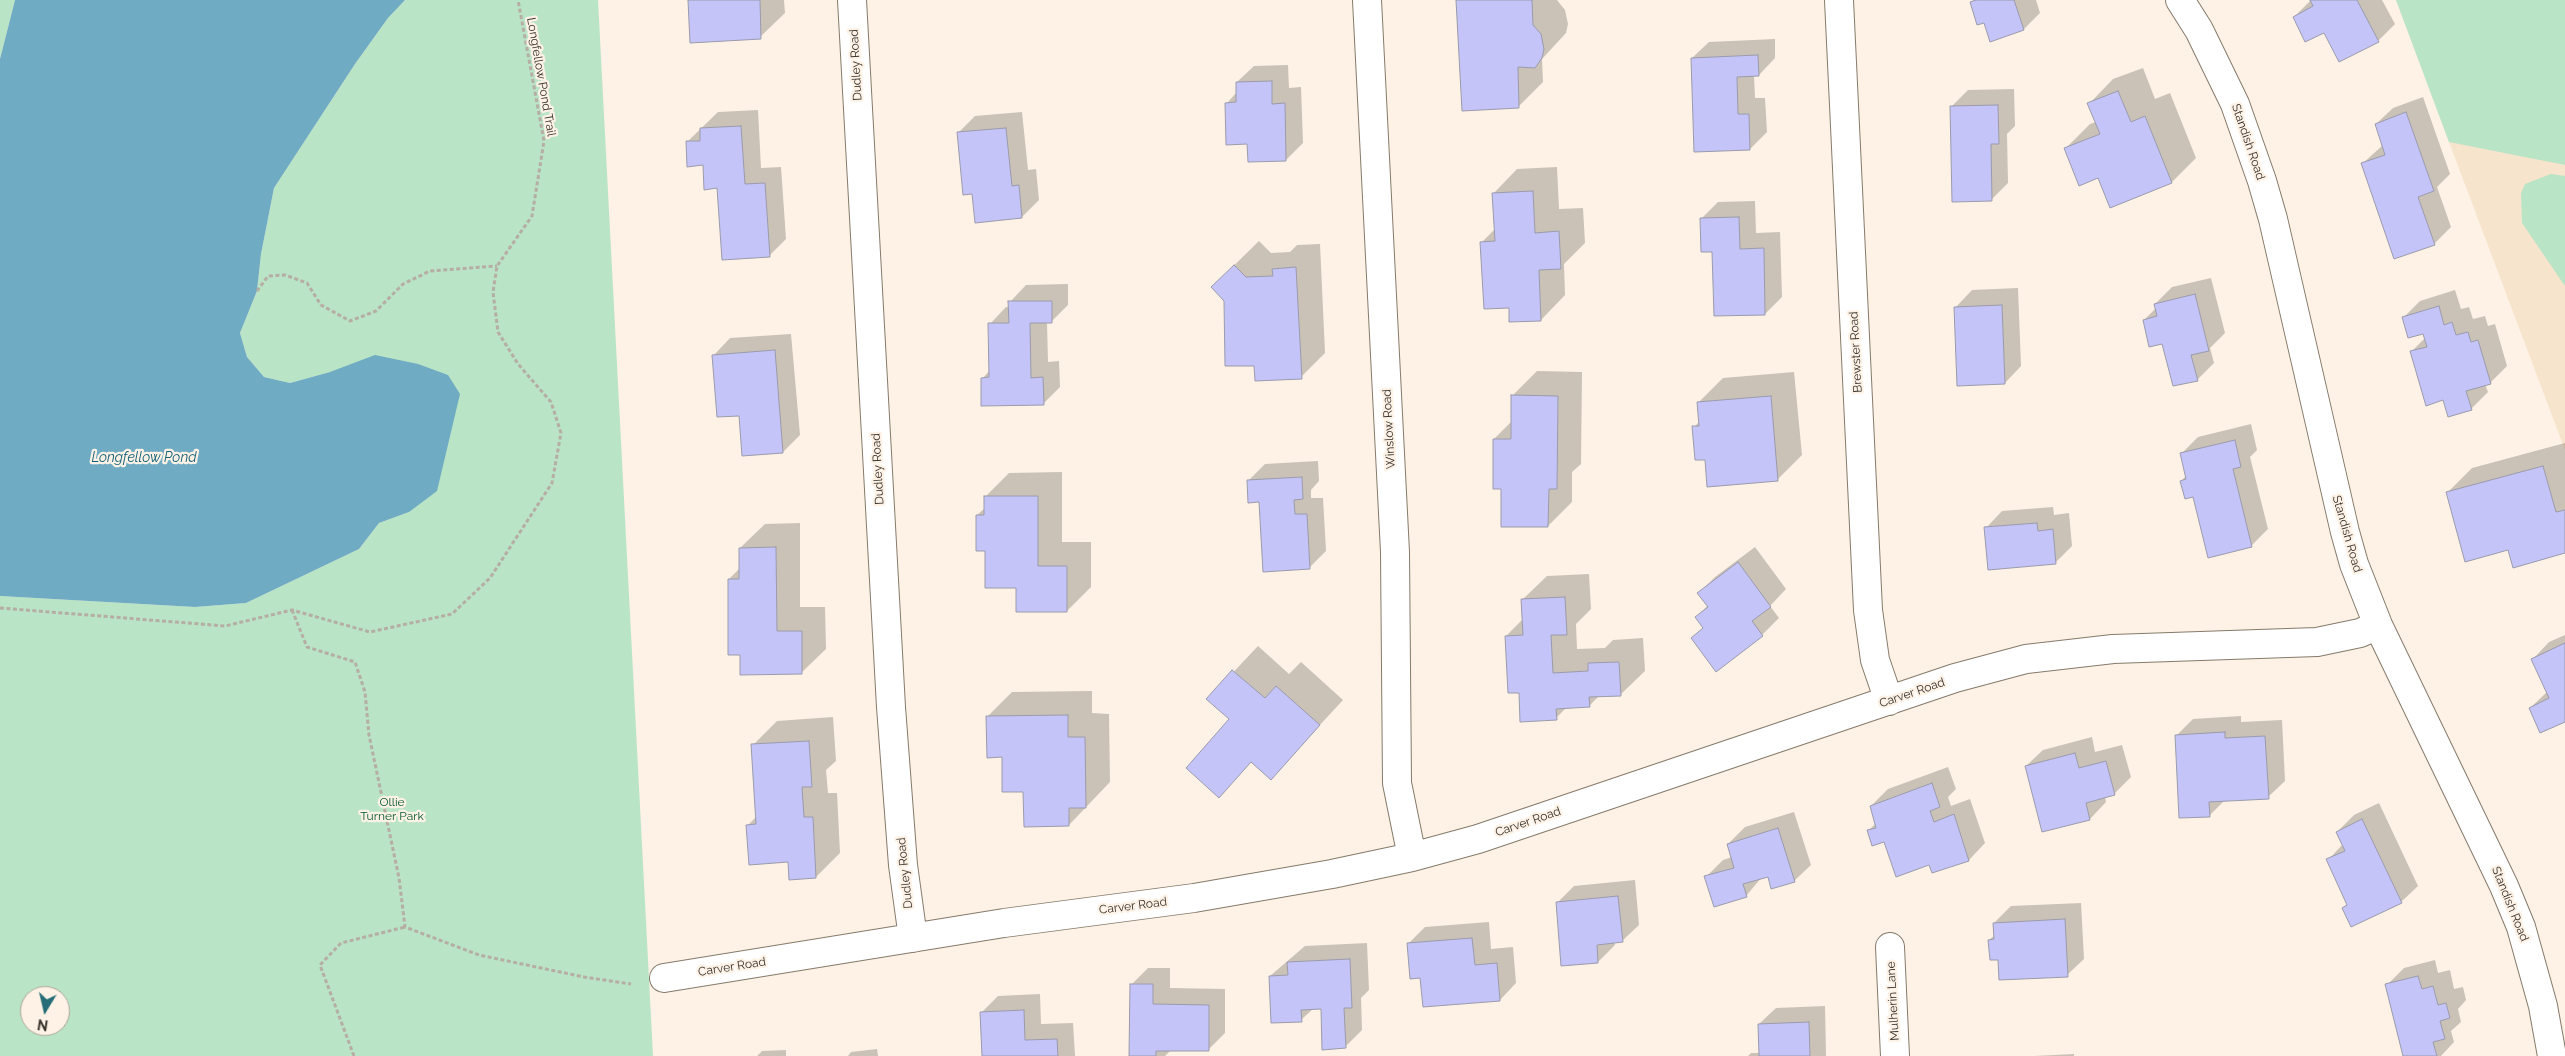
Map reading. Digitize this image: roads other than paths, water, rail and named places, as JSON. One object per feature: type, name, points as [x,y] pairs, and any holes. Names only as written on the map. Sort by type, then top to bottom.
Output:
[{"type":"street","name":"Dudley Road","points":[[852,0],[891,707],[902,865],[913,938]]},
{"type":"street","name":"Winslow Road","points":[[1367,0],[1395,552],[1397,783],[1412,857]]},
{"type":"street","name":"Brewster Road","points":[[1839,0],[1868,610],[1875,660],[1889,701]]},
{"type":"street","name":"Standish Road","points":[[2180,0],[2199,30],[2235,104],[2274,219],[2345,532],[2378,625],[2500,878],[2521,927],[2543,1006],[2552,1056]]},
{"type":"street","name":"Carver Road","points":[[664,978],[1004,923],[1194,898],[1412,857],[1478,839],[1992,668],[2058,654],[2113,648],[2317,642],[2360,633],[2378,625]]},
{"type":"street","name":"Mulherin Lane","points":[[1890,947],[1895,1056]]},
{"type":"water","name":"Longfellow Pond","points":[[15,0],[405,0],[388,18],[355,64],[274,188],[261,254],[257,291],[240,333],[247,357],[264,377],[290,383],[330,372],[375,355],[418,364],[448,375],[460,394],[437,491],[409,512],[379,523],[359,549],[246,603],[195,607],[0,596],[0,59]]},
{"type":"park label","name":"Ollie Turner Park","points":[[392,809]]}]
